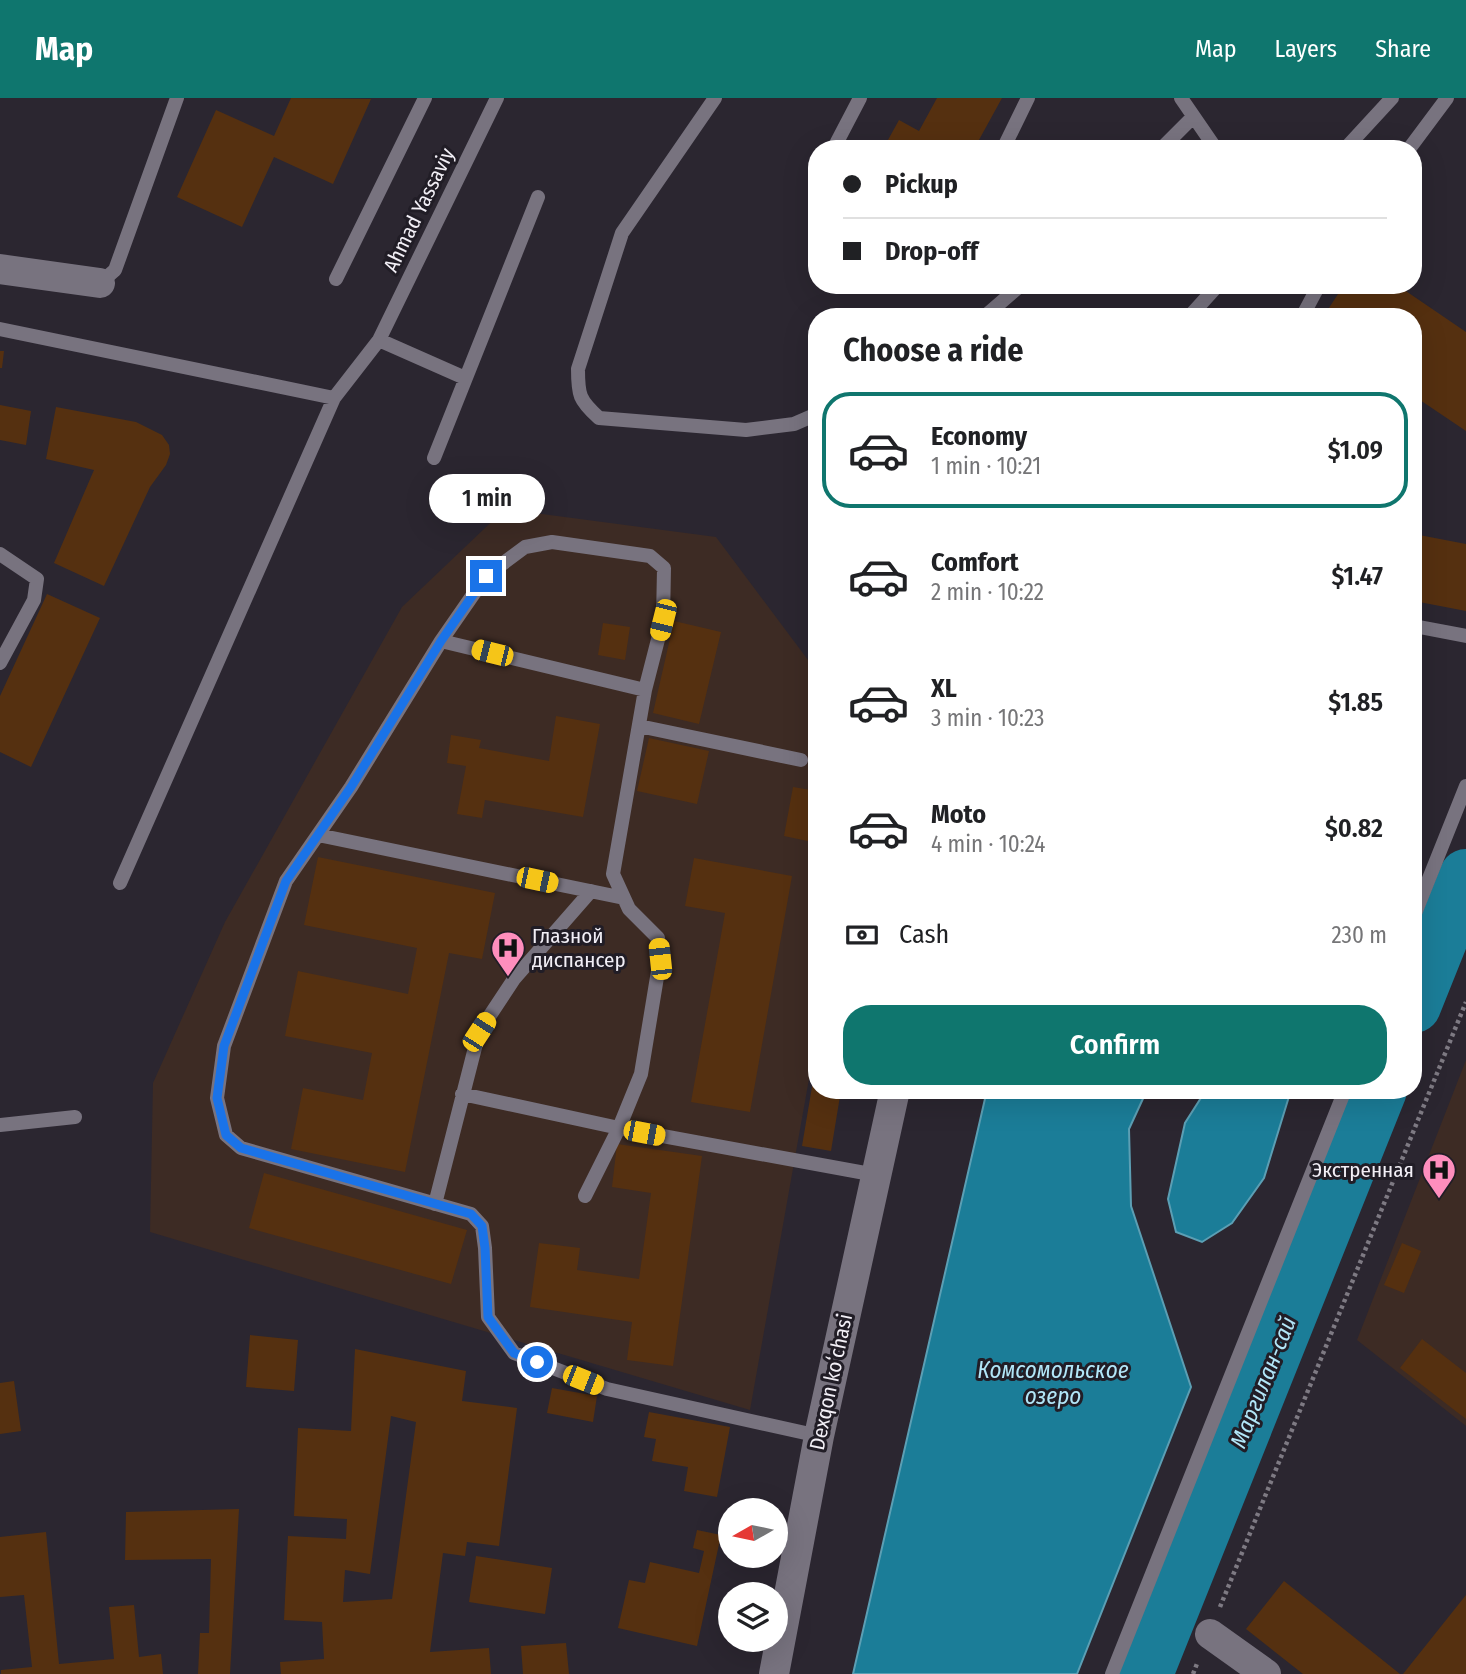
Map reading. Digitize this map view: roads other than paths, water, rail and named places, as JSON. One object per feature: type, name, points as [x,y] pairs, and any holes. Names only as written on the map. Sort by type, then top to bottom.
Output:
[{"type":"street","points":[[0,269],[100,284]]},
{"type":"street","name":"Dexqon koʻchasi","points":[[774,1674],[820,1436],[893,1099]]},
{"type":"street","points":[[1210,1634],[1266,1674]]},
{"type":"lane","points":[[100,284],[115,270],[177,98]]},
{"type":"lane","points":[[336,279],[425,98]]},
{"type":"lane","name":"Ahmad Yassaviy","points":[[120,883],[334,398],[379,340],[497,98]]},
{"type":"lane","points":[[715,98],[622,233],[579,369],[578,391],[583,404],[598,418],[747,430],[794,424],[808,418]]},
{"type":"lane","points":[[837,140],[860,98]]},
{"type":"lane","points":[[1007,140],[1028,98]]},
{"type":"lane","points":[[1181,98],[1210,140]]},
{"type":"lane","points":[[1353,140],[1392,98]]},
{"type":"lane","points":[[1416,140],[1447,98]]},
{"type":"lane","points":[[1170,140],[1193,117]]},
{"type":"lane","points":[[434,458],[538,197]]},
{"type":"lane","points":[[994,308],[1011,294]]},
{"type":"lane","points":[[1197,308],[1210,294]]},
{"type":"lane","points":[[0,329],[334,398]]},
{"type":"lane","points":[[379,340],[465,378]]},
{"type":"lane","points":[[584,1196],[619,1128],[641,1074],[660,959],[658,938],[629,909],[613,874],[645,690],[663,620],[664,568],[650,556],[552,542],[524,547],[486,576],[441,641],[351,787],[286,881],[224,1046],[217,1098],[226,1135],[241,1148],[471,1214],[482,1226],[488,1317],[514,1353],[607,1390],[820,1436]]},
{"type":"lane","points":[[0,554],[37,579],[34,600],[0,663]]},
{"type":"lane","points":[[1422,628],[1466,636]]},
{"type":"lane","points":[[441,641],[645,690]]},
{"type":"lane","points":[[639,726],[801,760]]},
{"type":"lane","points":[[1422,896],[1466,786]]},
{"type":"lane","points":[[318,835],[624,898]]},
{"type":"lane","points":[[435,1203],[479,1032],[514,979],[591,891]]},
{"type":"lane","points":[[462,1094],[619,1128],[876,1175]]},
{"type":"lane","points":[[1112,1674],[1341,1099]]},
{"type":"lane","points":[[0,1125],[75,1117]]},
{"type":"water","name":"Комсомольское озеро","points":[[985,1099],[1143,1099],[1129,1129],[1131,1206],[1191,1387],[1077,1674],[853,1674]]},
{"type":"water","points":[[1200,1099],[1288,1099],[1264,1178],[1232,1223],[1202,1242],[1176,1232],[1168,1199],[1185,1123]]},
{"type":"waterway","name":"Маргилан-сай","points":[[1422,986],[1466,876]]},
{"type":"waterway","name":"Маргилан-сай","points":[[1146,1674],[1376,1099]]},
{"type":"place","name":"Глазной диспансер","points":[[508,978]]},
{"type":"place","name":"Экстренная","points":[[1439,1200]]}]
